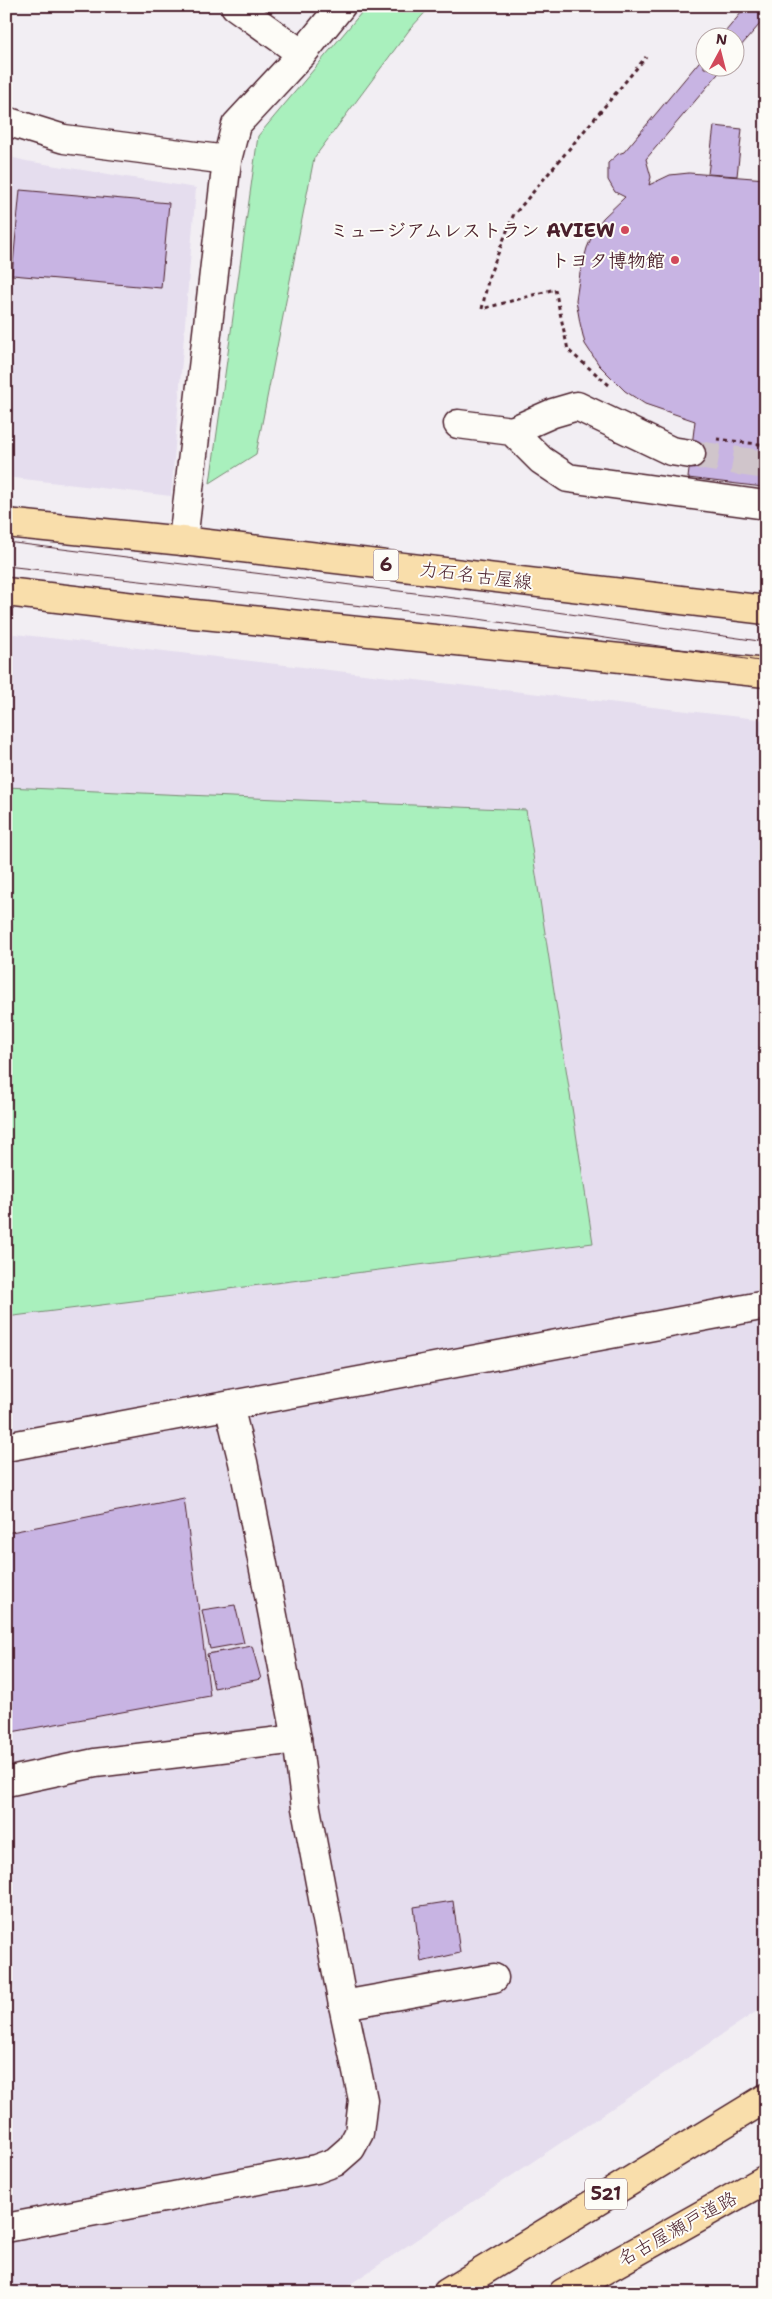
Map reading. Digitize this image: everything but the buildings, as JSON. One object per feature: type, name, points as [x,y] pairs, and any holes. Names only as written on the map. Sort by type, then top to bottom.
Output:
[{"type":"main road","name":"力石名古屋線","points":[[6,523],[183,541],[766,610]]},
{"type":"main road","points":[[6,592],[194,614],[766,673]]},
{"type":"main road","name":"521","points":[[447,2293],[766,2098]]},
{"type":"main road","name":"名古屋瀬戸道路","points":[[563,2293],[766,2179]]},
{"type":"street","points":[[235,6],[302,54]]},
{"type":"street","points":[[183,541],[227,160],[236,126],[302,54],[341,6]]},
{"type":"street","points":[[6,121],[64,139],[227,160]]},
{"type":"street","points":[[458,424],[512,431],[553,413],[577,406],[671,451],[700,446]]},
{"type":"street","points":[[512,431],[541,460],[568,478],[766,505]]},
{"type":"street","points":[[6,1447],[766,1305]]},
{"type":"street","points":[[6,2228],[316,2169],[335,2162],[350,2148],[359,2133],[363,2117],[363,2100],[306,1808],[297,1739],[243,1462],[228,1406]]},
{"type":"street","points":[[6,1782],[95,1763],[297,1739]]},
{"type":"street","points":[[343,2005],[494,1978]]},
{"type":"path","points":[[756,6],[766,14]]},
{"type":"path","points":[[612,388],[568,350],[555,289],[482,309],[489,276],[513,216],[646,58]]},
{"type":"path","points":[[700,446],[766,445]]},
{"type":"shaded area","points":[[6,156],[26,161],[196,188],[171,496],[6,477]]},
{"type":"shaded area","points":[[6,633],[766,720],[766,2005],[337,2293],[6,2293]]},
{"type":"green space","points":[[367,6],[431,6],[410,29],[314,158],[256,454],[210,483],[258,136]]},
{"type":"green space","points":[[6,787],[526,810],[593,1243],[6,1317]]},
{"type":"tunnel","points":[[691,454],[766,465]]},
{"type":"tram line","points":[[6,542],[479,601],[766,642]]},
{"type":"tram line","points":[[6,566],[478,619],[766,662]]},
{"type":"place","name":"ミュージアムレストラン AVIEW","points":[[625,230]]},
{"type":"place","name":"トヨタ博物館","points":[[675,260]]}]
